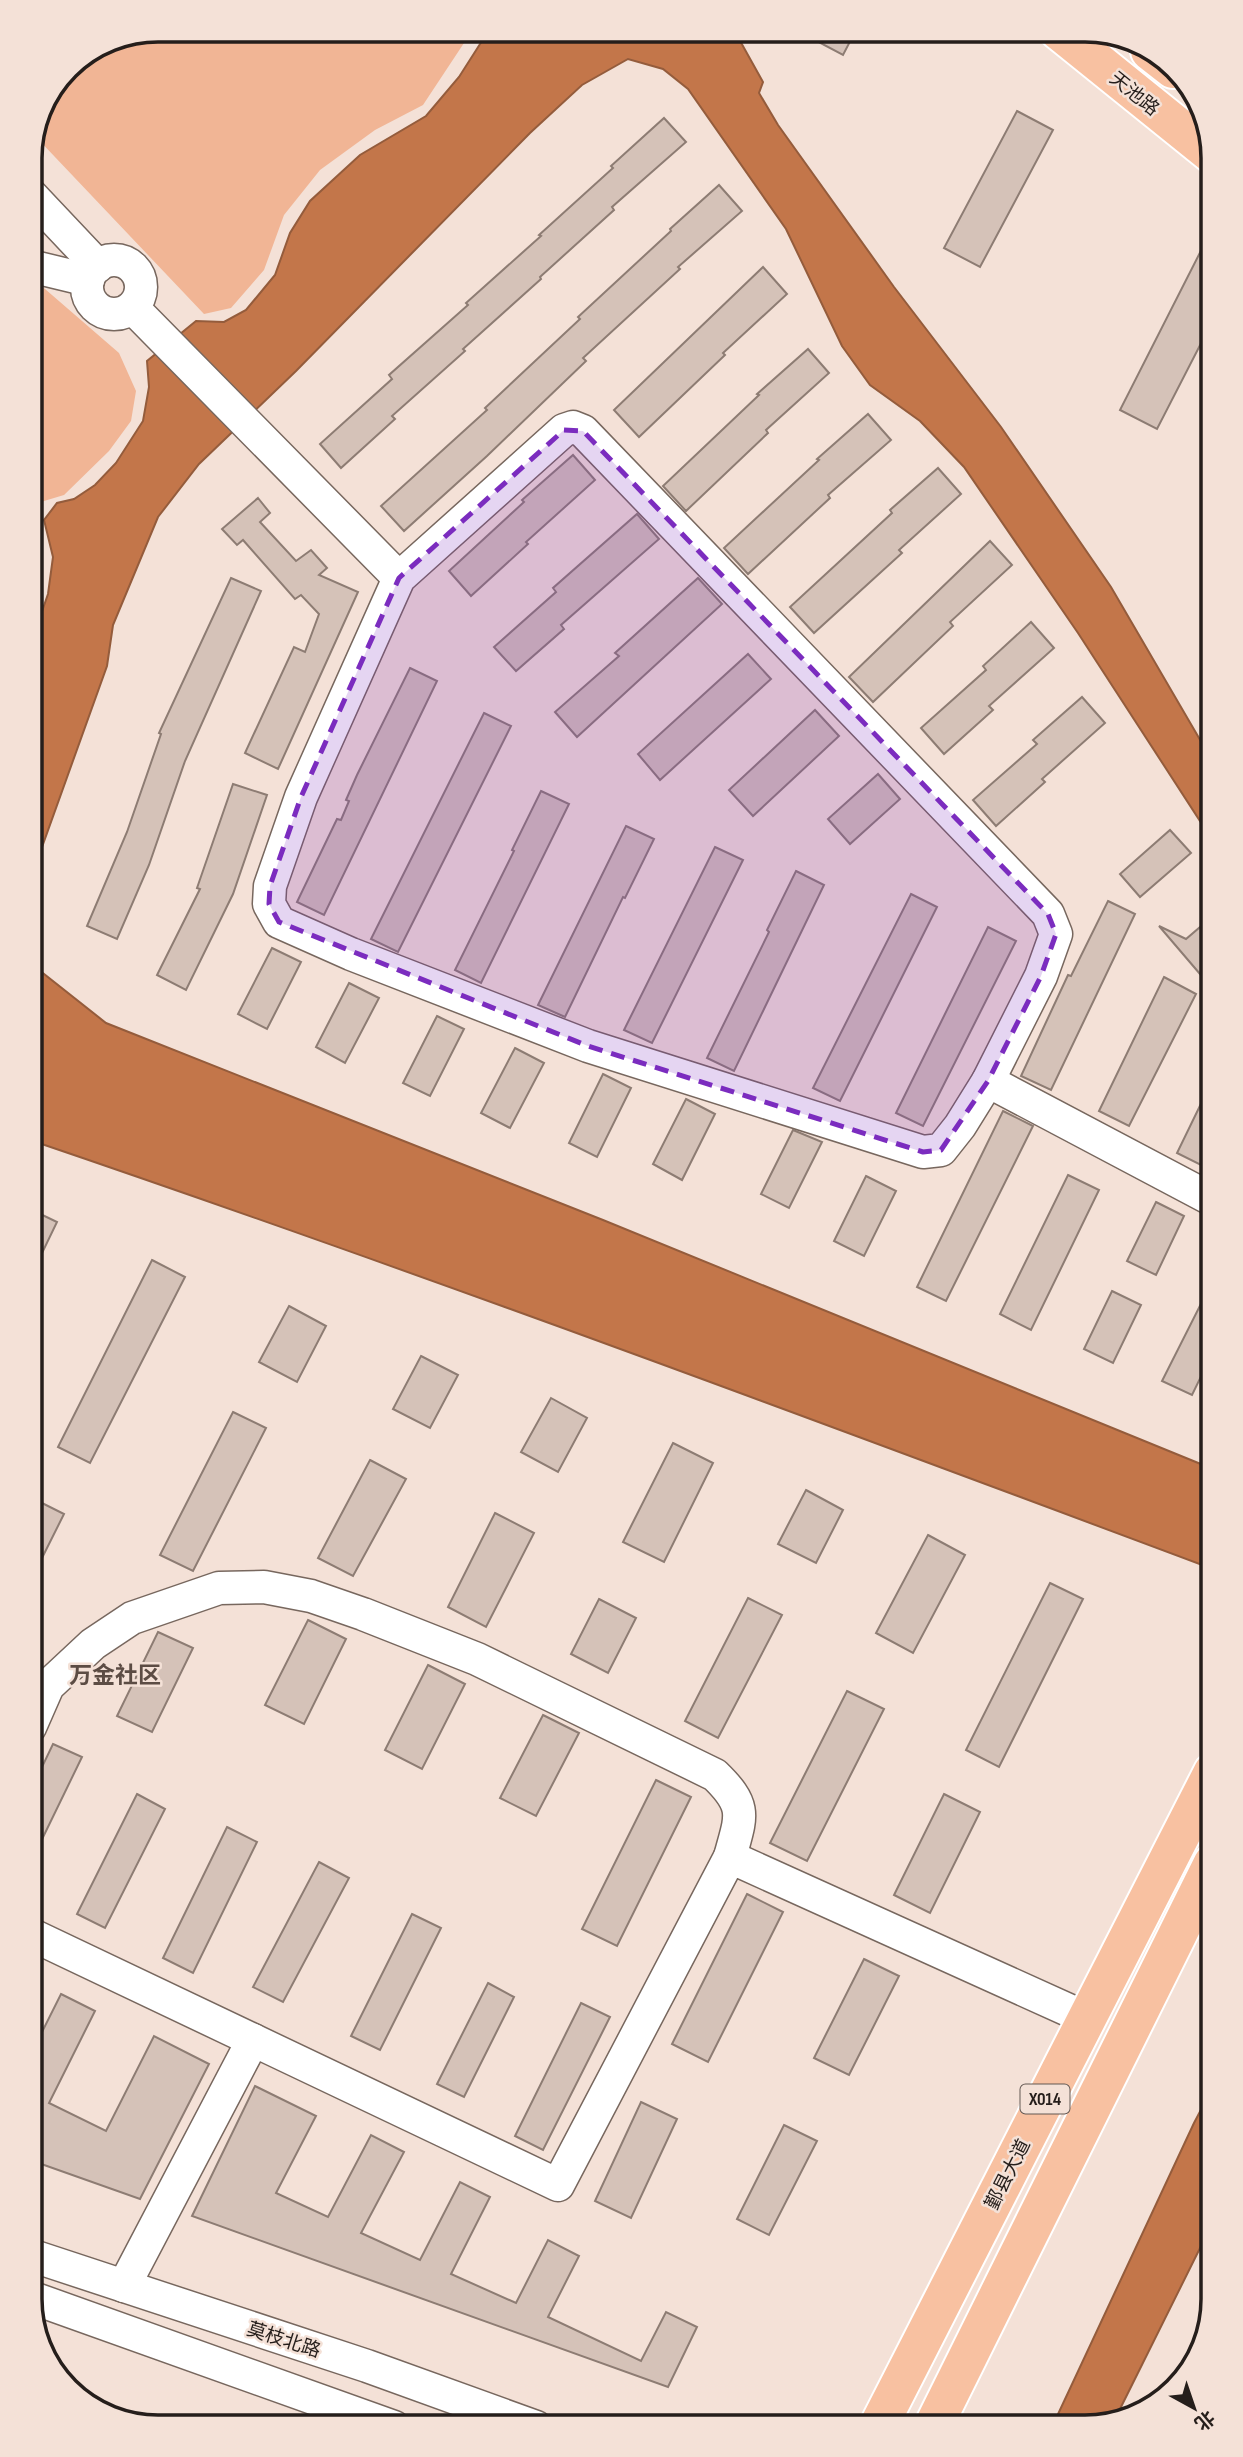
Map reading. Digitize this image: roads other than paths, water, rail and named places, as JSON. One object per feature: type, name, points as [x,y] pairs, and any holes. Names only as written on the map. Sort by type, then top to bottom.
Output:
[{"type":"main road","name":"天池路","points":[[1073,42],[1200,144]]},
{"type":"main road","name":"鄞县大道","points":[[884,2415],[1201,1795]]},
{"type":"main road","name":"X014","points":[[939,2415],[1201,1887]]},
{"type":"street","points":[[42,209],[93,273],[89,298],[100,311],[117,314],[132,307],[399,578]]},
{"type":"street","points":[[42,267],[93,273]]},
{"type":"street","points":[[573,427],[583,431],[1048,914],[1056,934],[1041,975],[988,1082],[941,1150],[923,1152],[588,1046],[351,954],[279,922],[269,904],[270,886],[300,797],[399,578],[564,430],[573,427]]},
{"type":"street","points":[[988,1082],[1201,1194]]},
{"type":"street","points":[[42,1700],[48,1686],[93,1644],[132,1618],[219,1588],[276,1590],[311,1596],[477,1659],[715,1775],[737,1798],[740,1821],[730,1857],[558,2185],[42,1940]]},
{"type":"street","points":[[730,1857],[1086,2018]]},
{"type":"street","points":[[124,2286],[253,2040]]},
{"type":"street","name":"莫枝北路","points":[[42,2259],[367,2366],[503,2415]]},
{"type":"street","points":[[42,2301],[360,2415]]},
{"type":"district","name":"万金社区","points":[[115,1675]]}]
